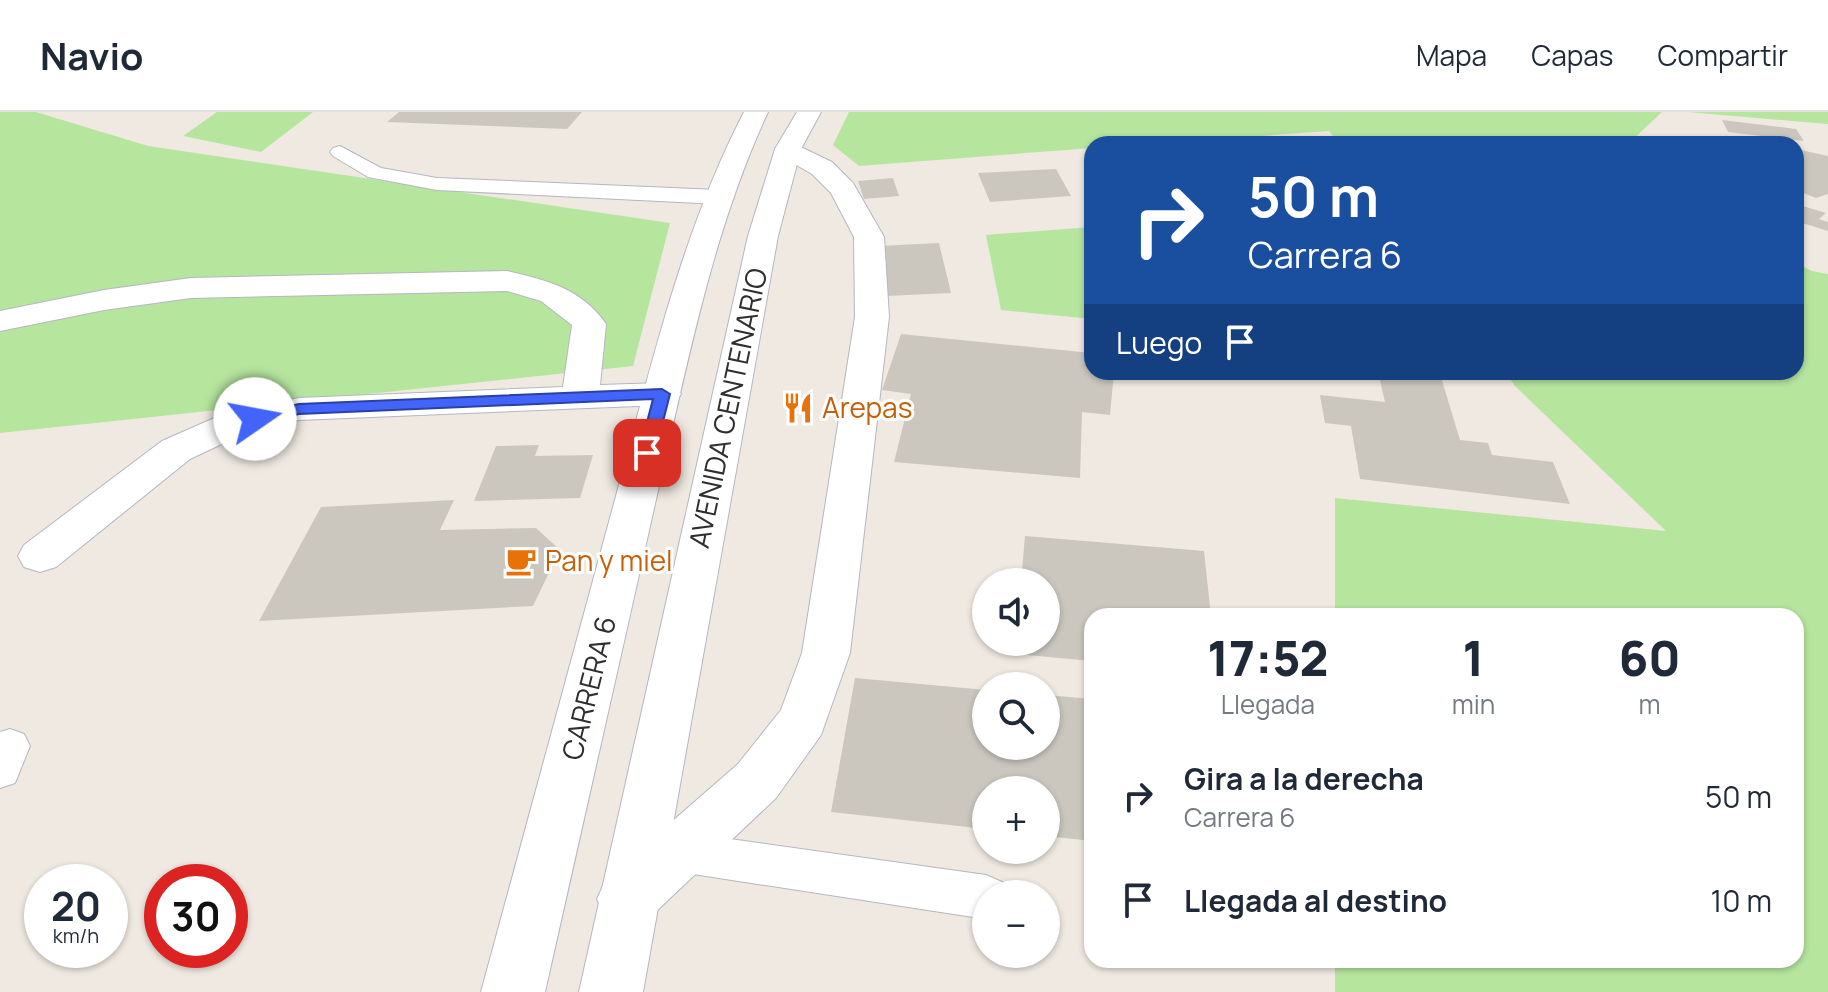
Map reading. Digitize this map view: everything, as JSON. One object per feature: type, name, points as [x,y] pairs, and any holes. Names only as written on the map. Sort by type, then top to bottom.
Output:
[{"type":"main road","name":"CARRERA 6","points":[[513,992],[662,394],[729,167],[756,112]]},
{"type":"main road","name":"AVENIDA CENTENARIO","points":[[611,992],[627,899],[763,236],[788,149],[809,112]]},
{"type":"main road","points":[[627,899],[757,781],[803,720],[826,653],[872,317],[869,237],[843,189],[822,168],[788,149]]},
{"type":"main road","points":[[0,321],[104,300],[191,288],[507,281],[547,290],[574,304],[589,324],[580,395]]},
{"type":"main road","points":[[40,556],[176,450],[233,424],[299,409],[662,394]]},
{"type":"lane","points":[[340,152],[375,173],[437,184],[719,197]]},
{"type":"lane","points":[[680,852],[972,895]]},
{"type":"green space","points":[[0,112],[36,112],[148,146],[670,223],[633,366],[0,433]]},
{"type":"green space","points":[[217,112],[313,112],[261,152],[183,136]]},
{"type":"green space","points":[[849,112],[1662,112],[1636,136],[1333,136],[1329,131],[1261,136],[1084,136],[1084,149],[859,166],[833,145]]},
{"type":"green space","points":[[1688,112],[1828,112],[1828,124]]},
{"type":"green space","points":[[1084,228],[1084,318],[1001,310],[986,235]]},
{"type":"green space","points":[[1804,267],[1828,274],[1828,992],[1335,992],[1335,968],[1804,968],[1804,608],[1335,608],[1335,498],[1666,531],[1511,380],[1804,380]]},
{"type":"building","points":[[399,112],[582,112],[567,129],[387,122]]},
{"type":"building","points":[[1722,120],[1796,129],[1801,136],[1762,136],[1728,132]]},
{"type":"building","points":[[1804,151],[1828,156],[1828,194],[1816,198],[1804,193]]},
{"type":"building","points":[[1056,169],[1071,196],[990,202],[978,173]]},
{"type":"building","points":[[893,178],[899,196],[864,199],[858,181]]},
{"type":"building","points":[[1804,206],[1826,213],[1819,219],[1828,222],[1828,231],[1804,224]]},
{"type":"building","points":[[939,243],[951,293],[886,296],[879,246]]},
{"type":"building","points":[[901,334],[1084,352],[1084,380],[1113,380],[1110,415],[1082,412],[1080,478],[894,462],[911,394],[882,390]]},
{"type":"building","points":[[1380,380],[1442,380],[1460,440],[1488,443],[1492,455],[1553,462],[1570,504],[1360,479],[1351,426],[1325,423],[1320,395],[1385,402]]},
{"type":"building","points":[[539,445],[535,456],[593,455],[580,498],[474,501],[496,446]]},
{"type":"building","points":[[454,500],[440,530],[536,528],[560,550],[533,606],[259,621],[321,507]]},
{"type":"building","points":[[1025,536],[1204,551],[1210,608],[1084,608],[1084,660],[1038,656],[1060,656],[1060,568],[1022,568]]},
{"type":"building","points":[[855,678],[972,689],[972,760],[1060,760],[1060,696],[1084,698],[1084,840],[1060,838],[1060,776],[972,776],[972,827],[831,812]]},
{"type":"place","name":"Arepas","points":[[798,408]]},
{"type":"place","name":"Pan y miel","points":[[521,561]]},
{"type":"route","points":[[255,419],[299,409],[662,394],[647,453]]}]
